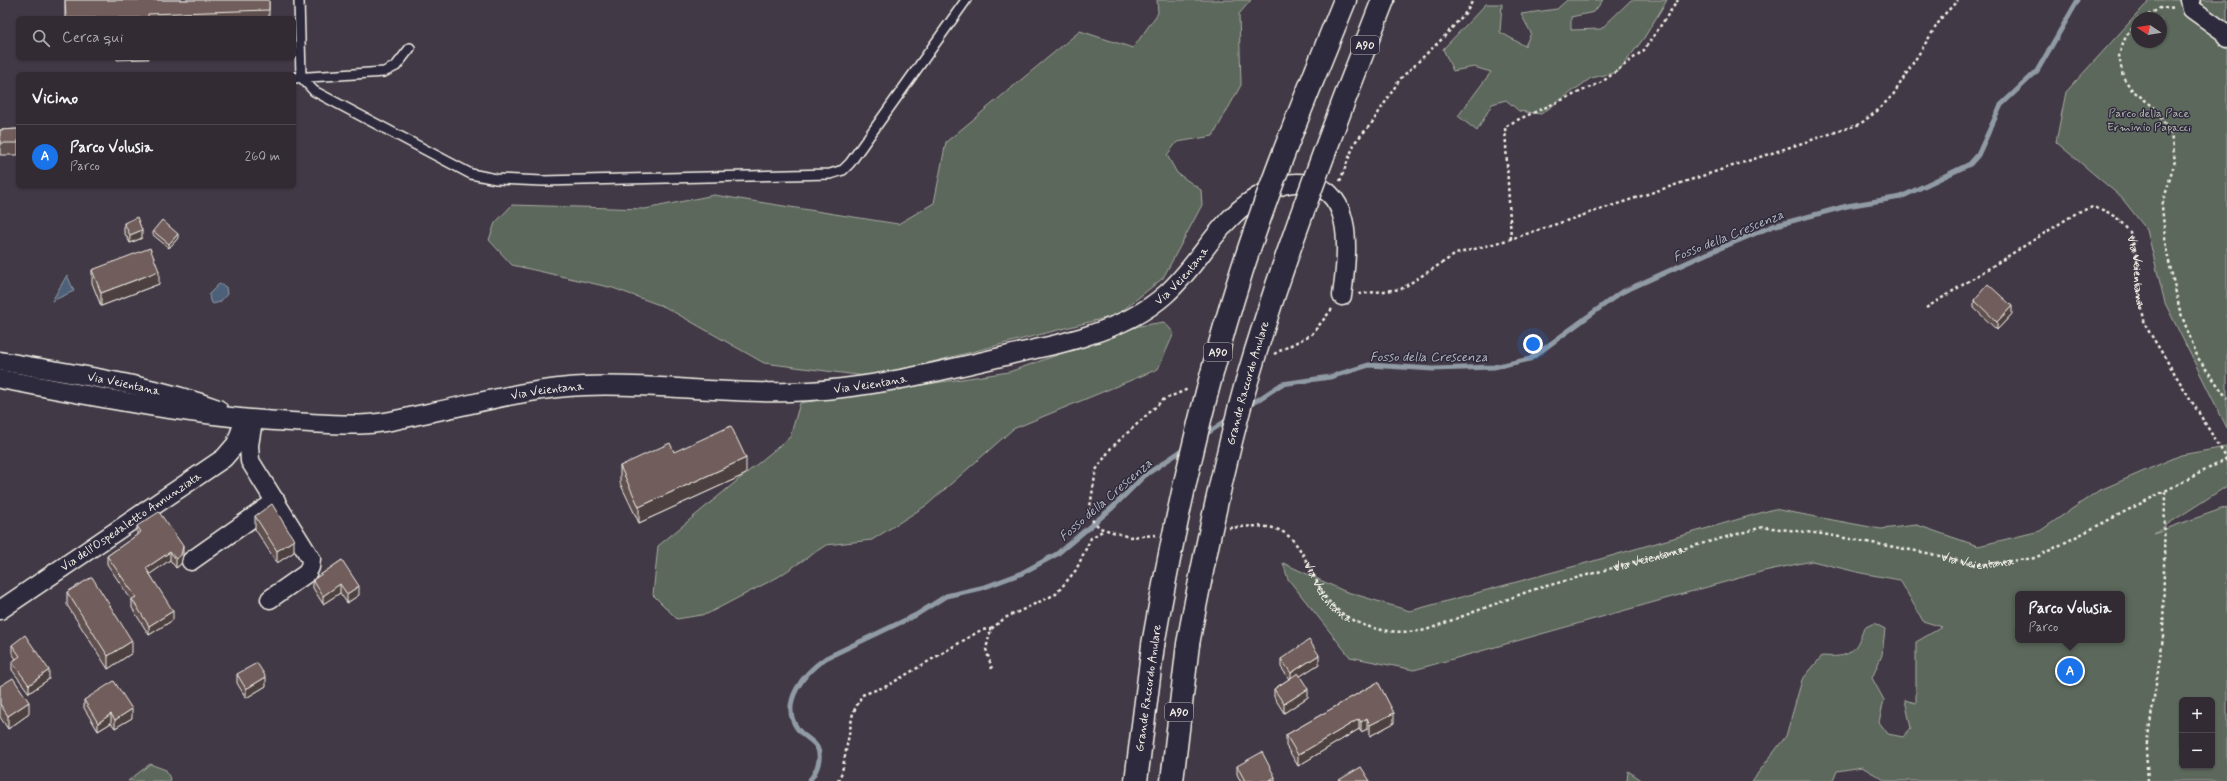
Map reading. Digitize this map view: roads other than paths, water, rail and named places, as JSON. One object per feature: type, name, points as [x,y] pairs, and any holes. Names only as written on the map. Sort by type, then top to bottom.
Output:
[{"type":"highway","name":"Grande Raccordo Anulare","points":[[1136,781],[1153,645],[1179,509],[1220,344],[1255,233],[1317,69],[1345,0]]},
{"type":"highway","name":"Grande Raccordo Anulare","points":[[1172,781],[1188,644],[1217,499],[1246,384],[1289,250],[1383,0]]},
{"type":"street","points":[[2191,5],[2224,32],[2227,38]]},
{"type":"street","name":"Via Veientana","points":[[0,379],[193,414],[249,420],[367,424],[527,393],[571,387],[630,385],[788,392],[839,389],[925,374],[1086,336],[1130,318],[1160,299],[1175,286],[1232,215],[1257,197],[1275,188],[1292,183],[1302,183],[1323,190],[1334,199],[1343,218],[1346,236],[1346,264],[1342,296]]},
{"type":"street","name":"Via Veientana","points":[[0,361],[97,378],[182,398],[249,420]]},
{"type":"street","points":[[249,420],[250,461],[311,559],[310,567],[307,573],[270,599]]},
{"type":"street","name":"Via dell'Ospedaletto Annunziata","points":[[0,610],[224,458],[236,444],[249,420]]},
{"type":"street","points":[[191,561],[276,501]]},
{"type":"lane","points":[[297,77],[299,0]]},
{"type":"lane","points":[[297,77],[314,91],[459,168],[483,177],[543,182],[830,174],[839,172],[850,164],[966,0]]},
{"type":"lane","points":[[297,77],[384,72],[396,66],[410,48]]},
{"type":"water","points":[[67,275],[74,291],[52,301]]},
{"type":"water","points":[[219,284],[226,287],[227,294],[220,302],[213,304],[210,301],[209,294]]},
{"type":"waterway","name":"Fosso della Crescenza","points":[[1247,407],[1282,384],[1330,377],[1369,365],[1433,369],[1494,367],[1530,359],[1620,293],[1706,254],[1773,226],[1847,206],[1901,197],[1970,164],[1978,155],[2001,105],[2037,71],[2078,0]]},
{"type":"waterway","name":"Fosso della Crescenza","points":[[1203,436],[1230,418]]},
{"type":"waterway","name":"Fosso della Crescenza","points":[[809,781],[818,765],[819,751],[815,744],[797,728],[792,718],[791,708],[797,688],[810,671],[826,658],[916,615],[946,596],[985,587],[1020,574],[1057,554],[1112,508],[1144,476],[1187,447]]},
{"type":"place","name":"Parco Volusia","points":[[2070,671]]},
{"type":"park label","name":"Parco della Pace Erminio Papacci","points":[[2149,120]]}]
